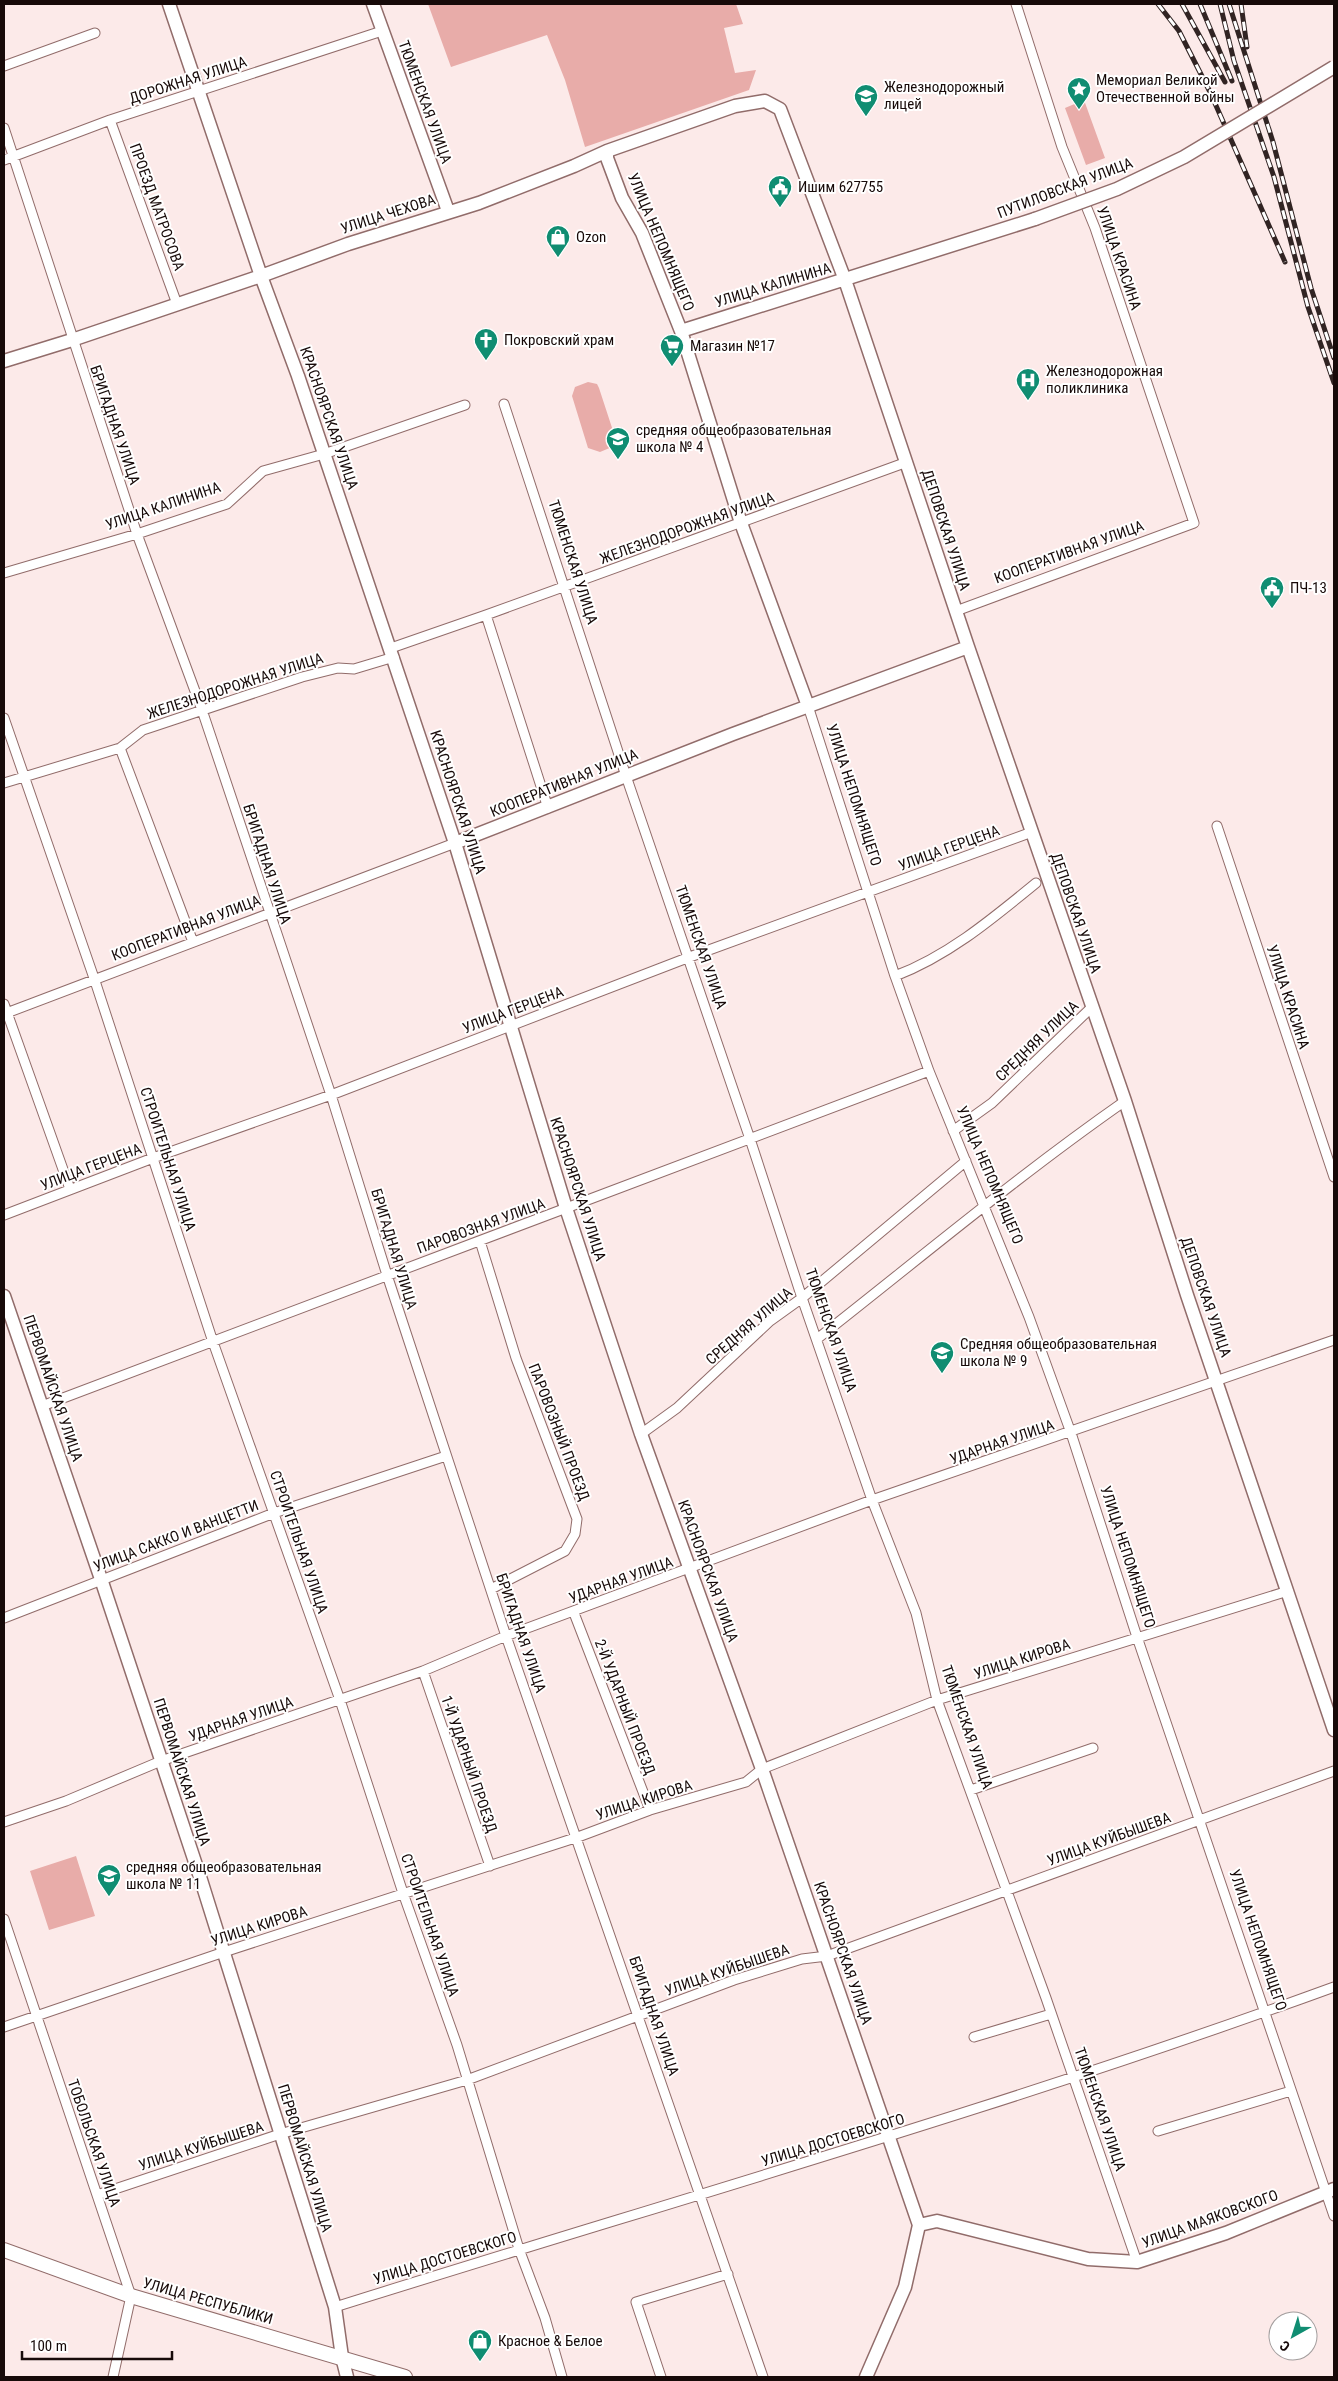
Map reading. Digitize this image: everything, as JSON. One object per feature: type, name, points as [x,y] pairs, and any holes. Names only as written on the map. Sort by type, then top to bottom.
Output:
[{"type":"main road","name":"КРАСНОЯРСКАЯ УЛИЦА","points":[[169,4],[261,276],[298,376],[392,652],[455,843],[566,1208],[641,1434],[762,1769],[919,2226]]},
{"type":"main road","name":"ТЮМЕНСКАЯ УЛИЦА","points":[[373,4],[448,211]]},
{"type":"main road","name":"ПУТИЛОВСКАЯ УЛИЦА","points":[[845,280],[1035,219],[1117,189],[1184,157],[1334,67]]},
{"type":"main road","name":"УЛИЦА ЧЕХОВА","points":[[4,361],[261,276],[348,244],[448,211],[479,203],[607,151],[735,106],[765,101],[780,110]]},
{"type":"main road","name":"ДЕПОВСКАЯ УЛИЦА","points":[[780,110],[845,280],[968,647],[1125,1101],[1334,1730]]},
{"type":"main road","name":"УЛИЦА НЕПОМНЯЩЕГО","points":[[607,151],[607,158],[622,198],[642,233],[681,331],[741,523],[808,706]]},
{"type":"main road","name":"УЛИЦА КАЛИНИНА","points":[[681,331],[845,280]]},
{"type":"main road","name":"КООПЕРАТИВНАЯ УЛИЦА","points":[[455,843],[808,706],[968,647]]},
{"type":"main road","name":"ПЕРВОМАЙСКАЯ УЛИЦА","points":[[4,1296],[101,1579],[224,1952],[335,2307],[342,2357],[347,2377]]},
{"type":"main road","name":"УЛИЦА МАЯКОВСКОГО","points":[[919,2226],[937,2221],[1088,2259],[1137,2262],[1226,2233],[1330,2191]]},
{"type":"main road","points":[[866,2377],[905,2287],[919,2226]]},
{"type":"main road","name":"УЛИЦА РЕСПУБЛИКИ","points":[[4,2250],[131,2296],[406,2377]]},
{"type":"street","name":"УЛИЦА КРАСИНА","points":[[1016,4],[1062,146],[1095,228],[1194,523]]},
{"type":"street","name":"ДОРОЖНАЯ УЛИЦА","points":[[4,160],[110,120],[382,31]]},
{"type":"street","points":[[4,66],[95,33]]},
{"type":"street","name":"ПРОЕЗД МАТРОСОВА","points":[[110,120],[178,304]]},
{"type":"street","name":"БРИГАДНАЯ УЛИЦА","points":[[4,128],[137,534],[202,710],[331,1095],[386,1275],[506,1636],[578,1837],[699,2194],[764,2377]]},
{"type":"street","name":"УЛИЦА КАЛИНИНА","points":[[4,573],[137,534],[227,504],[263,471],[324,454],[466,404]]},
{"type":"street","name":"ТЮМЕНСКАЯ УЛИЦА","points":[[504,404],[626,776],[750,1139],[802,1298],[872,1500],[916,1613],[937,1700],[1007,1890],[1137,2262]]},
{"type":"street","name":"ЖЕЛЕЗНОДОРОЖНАЯ УЛИЦА","points":[[4,783],[120,748],[143,730],[302,677],[338,668],[354,669],[486,615],[907,462]]},
{"type":"street","name":"КООПЕРАТИВНАЯ УЛИЦА","points":[[956,611],[1194,523]]},
{"type":"street","points":[[486,615],[548,808]]},
{"type":"street","name":"УЛИЦА НЕПОМНЯЩЕГО","points":[[808,706],[895,976],[929,1071],[1030,1317],[1291,2091],[1330,2191],[1334,2216]]},
{"type":"street","name":"СТРОИТЕЛЬНАЯ УЛИЦА","points":[[4,718],[95,981],[213,1342],[340,1700],[467,2080],[519,2249],[545,2318],[562,2377]]},
{"type":"street","points":[[120,748],[193,942]]},
{"type":"street","name":"УЛИЦА КРАСИНА","points":[[1217,826],[1334,1177]]},
{"type":"street","name":"УЛИЦА ГЕРЦЕНА","points":[[4,1215],[153,1158],[331,1095],[687,958],[1032,832]]},
{"type":"street","name":"КООПЕРАТИВНАЯ УЛИЦА","points":[[6,1014],[455,843]]},
{"type":"street","points":[[895,976],[917,968],[977,931],[1036,883]]},
{"type":"street","points":[[4,1004],[70,1189]]},
{"type":"street","name":"СРЕДНЯЯ УЛИЦА","points":[[953,1131],[992,1103],[1092,1007]]},
{"type":"street","name":"ПАРОВОЗНАЯ УЛИЦА","points":[[42,1406],[929,1071]]},
{"type":"street","points":[[817,1339],[1073,1137],[1125,1101]]},
{"type":"street","name":"СРЕДНЯЯ УЛИЦА","points":[[641,1434],[677,1408],[770,1321],[802,1298],[966,1161]]},
{"type":"street","name":"ПАРОВОЗНЫЙ ПРОЕЗД","points":[[480,1241],[516,1358],[577,1519],[575,1534],[565,1551],[491,1589]]},
{"type":"street","name":"УДАРНАЯ УЛИЦА","points":[[4,1822],[66,1801],[161,1761],[423,1670],[506,1636],[574,1613],[872,1500],[1334,1340]]},
{"type":"street","name":"УЛИЦА САККО И ВАНЦЕТТИ","points":[[4,1618],[274,1513],[446,1456]]},
{"type":"street","name":"УЛИЦА КИРОВА","points":[[4,2027],[36,2018],[224,1952],[578,1837],[650,1810],[746,1782],[762,1769],[937,1700],[1288,1591]]},
{"type":"street","name":"2-Й УДАРНЫЙ ПРОЕЗД","points":[[574,1613],[650,1810]]},
{"type":"street","name":"1-Й УДАРНЫЙ ПРОЕЗД","points":[[423,1670],[490,1866]]},
{"type":"street","points":[[971,1790],[1093,1748]]},
{"type":"street","name":"УЛИЦА КУЙБЫШЕВА","points":[[97,2195],[280,2134],[467,2080],[742,1978],[802,1959],[827,1956],[1334,1771]]},
{"type":"street","name":"ТОБОЛЬСКАЯ УЛИЦА","points":[[4,1919],[131,2296]]},
{"type":"street","name":"УЛИЦА ДОСТОЕВСКОГО","points":[[335,2307],[519,2249],[890,2137],[1072,2078],[1334,1987]]},
{"type":"street","points":[[974,2037],[1051,2014]]},
{"type":"street","points":[[1158,2131],[1291,2091]]},
{"type":"street","points":[[661,2377],[636,2302],[728,2274]]},
{"type":"street","points":[[113,2377],[131,2296]]},
{"type":"shaded area","points":[[428,4],[736,4],[743,24],[724,28],[735,73],[756,70],[749,90],[585,147],[565,80],[547,35],[451,67]]},
{"type":"shaded area","points":[[1084,100],[1105,158],[1086,165],[1065,108]]},
{"type":"shaded area","points":[[588,382],[597,384],[599,388],[616,440],[612,447],[600,452],[588,448],[572,396],[575,387]]},
{"type":"shaded area","points":[[76,1856],[95,1916],[49,1930],[30,1871]]},
{"type":"railway","points":[[1158,4],[1179,31],[1210,92],[1285,262]]},
{"type":"railway","points":[[1182,4],[1225,82]]},
{"type":"railway","points":[[1200,4],[1232,81]]},
{"type":"railway","points":[[1220,4],[1234,61],[1274,177],[1308,307],[1334,383]]},
{"type":"railway","points":[[1229,4],[1273,142],[1311,288],[1334,358]]},
{"type":"railway","points":[[1241,4],[1247,47]]},
{"type":"place","name":"Мемориал Великой Отечественной войны","points":[[1079,110]]},
{"type":"place","name":"Железнодорожный лицей","points":[[866,117]]},
{"type":"place","name":"Ишим 627755","points":[[780,208]]},
{"type":"place","name":"Ozon","points":[[558,258]]},
{"type":"place","name":"Покровский храм","points":[[486,361]]},
{"type":"place","name":"Магазин №17","points":[[672,367]]},
{"type":"place","name":"Железнодорожная поликлиника","points":[[1028,401]]},
{"type":"place","name":"средняя общеобразовательная школа № 4","points":[[618,460]]},
{"type":"place","name":"ПЧ-13","points":[[1272,609]]},
{"type":"place","name":"Средняя общеобразовательная школа № 9","points":[[942,1374]]},
{"type":"place","name":"средняя общеобразовательная школа № 11","points":[[109,1897]]},
{"type":"place","name":"Красное & Белое","points":[[480,2362]]}]
